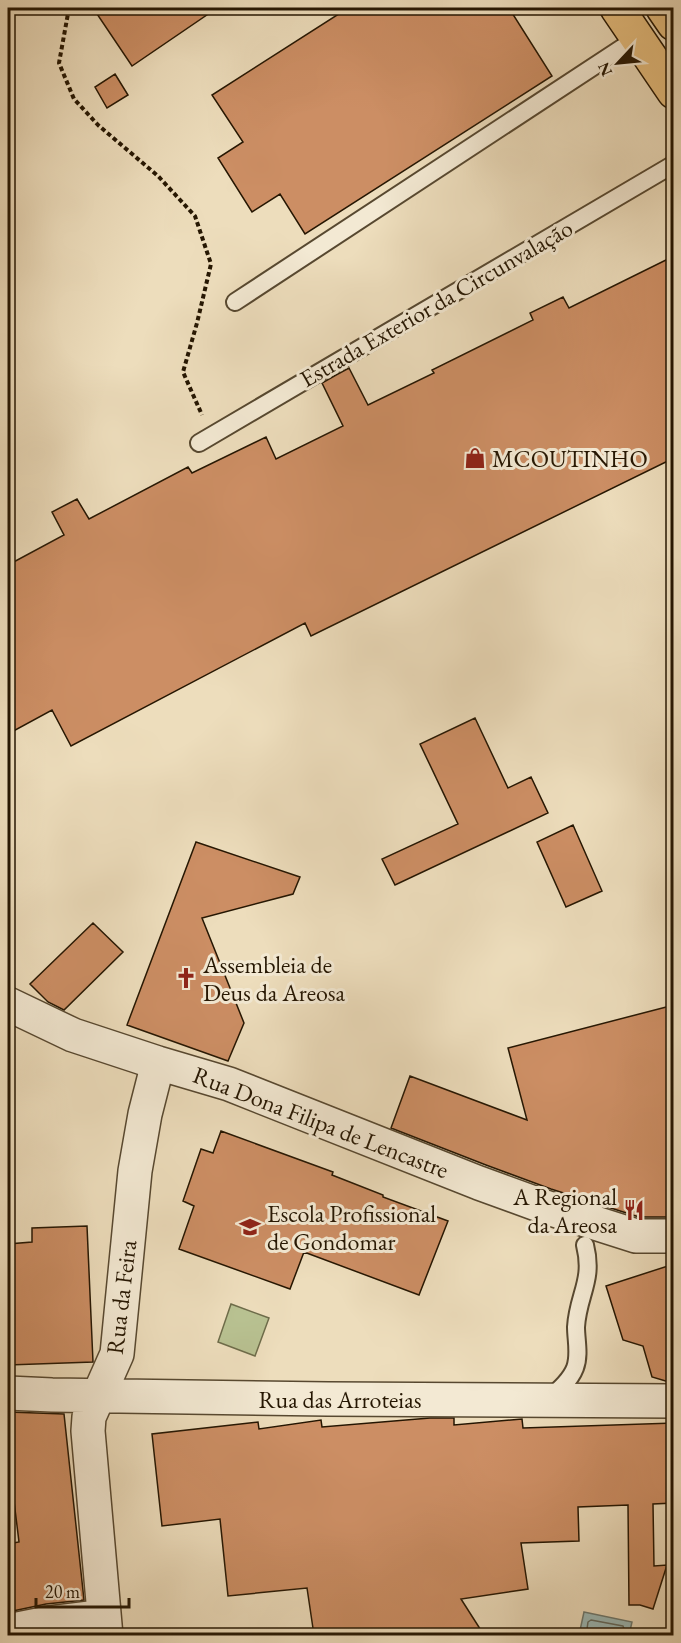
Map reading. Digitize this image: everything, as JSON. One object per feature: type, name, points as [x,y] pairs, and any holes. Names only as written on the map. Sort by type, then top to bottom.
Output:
[{"type":"main road","points":[[617,8],[674,92]]},
{"type":"main road","points":[[663,8],[674,24]]},
{"type":"street","name":"Rua Dona Filipa de Lencastre","points":[[8,1004],[73,1035],[229,1084],[545,1207],[636,1236],[674,1236]]},
{"type":"street","name":"Rua da Feira","points":[[105,1626],[88,1431],[89,1417],[117,1354],[135,1171],[145,1114],[158,1063]]},
{"type":"street","name":"Rua das Arroteias","points":[[8,1393],[328,1399],[674,1401]]},
{"type":"street","points":[[8,1631],[48,1623],[105,1626]]},
{"type":"lane","points":[[235,302],[637,38]]},
{"type":"lane","name":"Estrada Exterior da Circunvalação","points":[[199,443],[674,164]]},
{"type":"lane","points":[[547,1400],[568,1380],[576,1366],[578,1310],[588,1271],[585,1245]]},
{"type":"path","points":[[69,8],[59,63],[74,99],[98,125],[158,176],[195,216],[211,264],[183,372],[203,417],[199,443]]},
{"type":"green space","points":[[231,1304],[269,1318],[255,1356],[218,1342]]},
{"type":"water","points":[[584,1612],[632,1622],[629,1635],[579,1635]]},
{"type":"building","points":[[93,8],[217,8],[132,66]]},
{"type":"building","points":[[348,8],[509,8],[552,76],[305,234],[280,194],[252,212],[218,158],[243,142],[212,95]]},
{"type":"building","points":[[115,74],[128,95],[107,108],[95,87]]},
{"type":"building","points":[[674,256],[674,458],[311,636],[305,623],[71,746],[52,710],[8,734],[8,565],[64,535],[52,512],[77,499],[89,519],[188,467],[192,473],[266,437],[276,459],[343,426],[322,383],[349,368],[368,405],[434,373],[432,370],[533,320],[530,313],[563,297],[569,308]]},
{"type":"building","points":[[475,718],[508,788],[531,777],[548,813],[395,885],[382,859],[458,824],[420,744]]},
{"type":"building","points":[[573,825],[602,891],[566,907],[537,842]]},
{"type":"building","name":"Assembleia de Deus da Areosa","points":[[196,842],[300,877],[293,894],[202,918],[244,1023],[228,1061],[127,1025]]},
{"type":"building","points":[[93,923],[123,952],[64,1010],[48,1002],[30,984]]},
{"type":"building","points":[[674,1005],[674,1217],[639,1217],[551,1189],[391,1128],[410,1076],[527,1120],[508,1048]]},
{"type":"building","name":"Escola Profissional de Gondomar","points":[[221,1131],[333,1172],[332,1175],[383,1195],[383,1197],[448,1221],[419,1295],[304,1252],[290,1289],[179,1249],[194,1206],[183,1201],[201,1149],[213,1153]]},
{"type":"building","points":[[87,1226],[93,1362],[8,1365],[8,1244],[32,1242],[32,1228]]},
{"type":"building","points":[[674,1264],[674,1382],[669,1382],[652,1377],[643,1346],[623,1340],[606,1286]]},
{"type":"building","points":[[8,1412],[64,1414],[84,1600],[46,1604],[8,1612],[8,1544],[19,1542],[13,1493],[8,1493]]},
{"type":"building","points":[[454,1418],[454,1425],[522,1419],[523,1428],[674,1423],[674,1503],[653,1504],[654,1566],[667,1565],[653,1609],[640,1605],[629,1605],[628,1505],[578,1507],[579,1541],[521,1543],[528,1589],[461,1599],[484,1635],[314,1635],[307,1588],[228,1596],[220,1519],[162,1526],[152,1434],[258,1422],[259,1429],[321,1420],[322,1427]]},
{"type":"place","name":"MCOUTINHO","points":[[475,458]]},
{"type":"place","name":"Assembleia de Deus da Areosa","points":[[186,978]]},
{"type":"place","name":"A Regional da Areosa","points":[[634,1210]]},
{"type":"place","name":"Escola Profissional de Gondomar","points":[[250,1227]]}]
